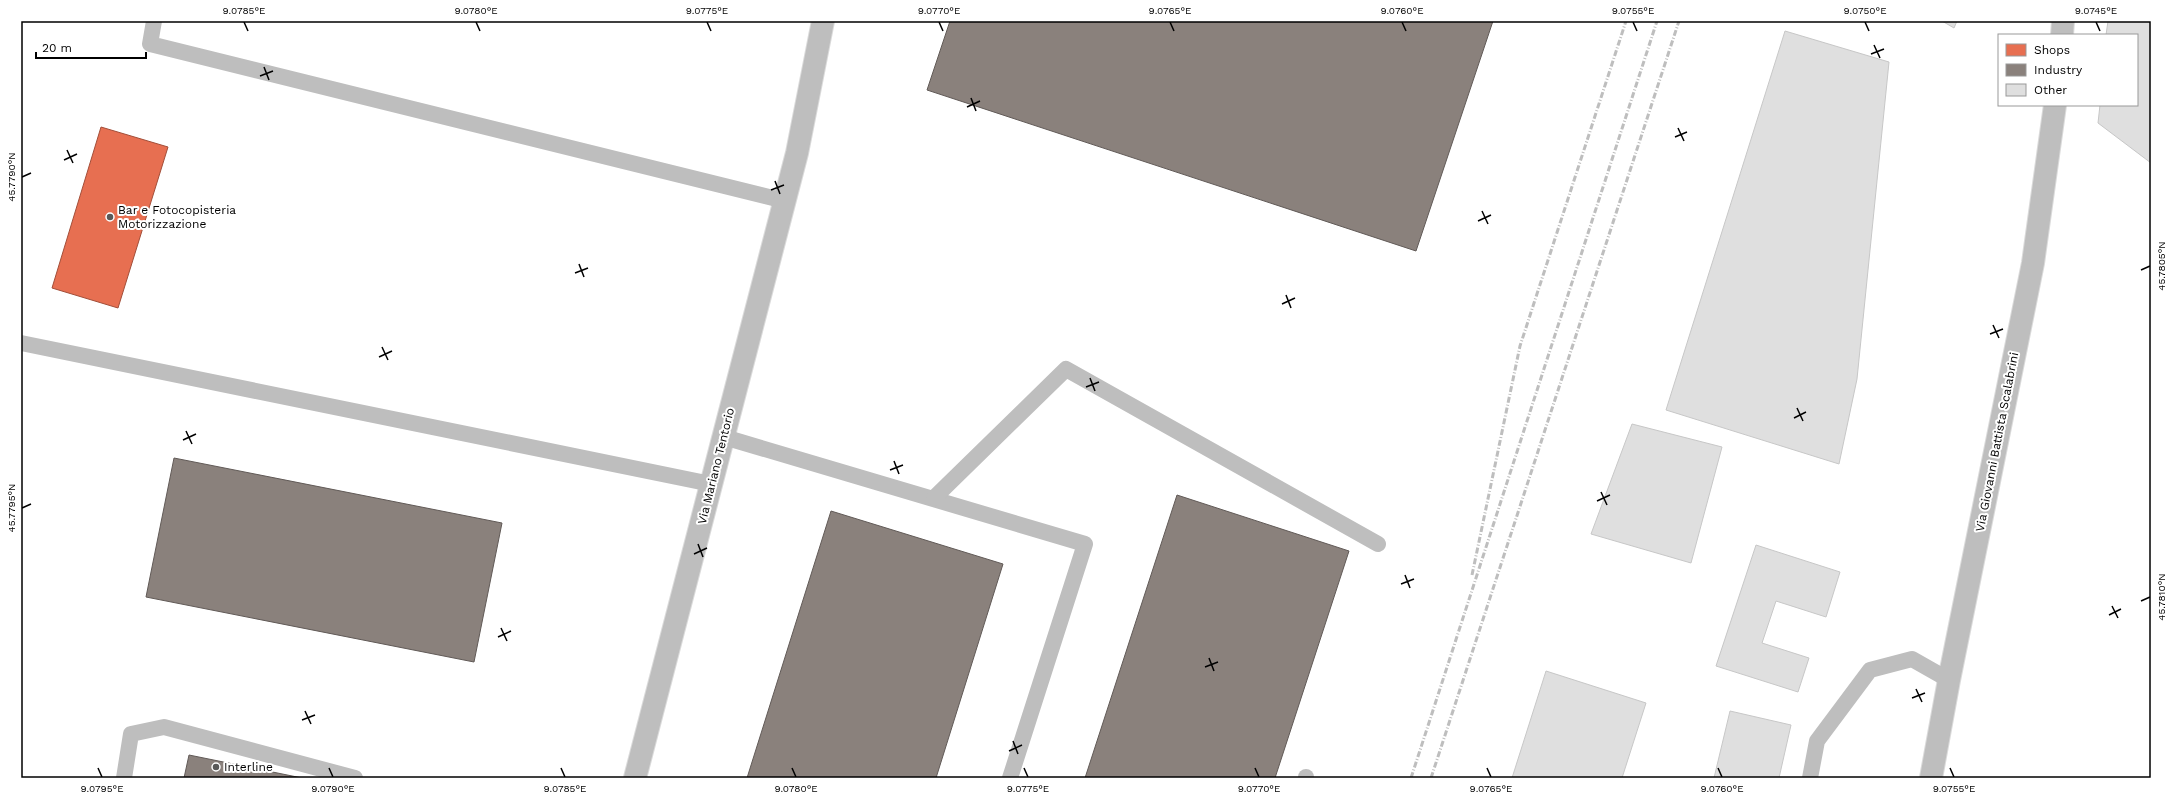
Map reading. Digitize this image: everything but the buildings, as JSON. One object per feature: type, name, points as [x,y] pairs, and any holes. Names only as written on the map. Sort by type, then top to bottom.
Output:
[{"type":"main road","name":"Via Mariano Tentorio","points":[[635,778],[797,153],[823,21]]},
{"type":"main road","points":[[2062,34],[2063,21]]},
{"type":"main road","name":"Via Giovanni Battista Scalabrini","points":[[1932,778],[1949,680],[2033,263],[2055,106]]},
{"type":"lane","points":[[154,21],[150,44],[785,201]]},
{"type":"lane","points":[[21,342],[711,484]]},
{"type":"lane","points":[[934,498],[1066,369],[1378,544]]},
{"type":"lane","points":[[724,436],[1085,544],[1010,778]]},
{"type":"lane","points":[[1810,778],[1817,741],[1870,670],[1912,659],[1949,680]]},
{"type":"lane","points":[[124,778],[131,734],[164,727],[355,778]]},
{"type":"railway","points":[[1472,575],[1520,346],[1626,21]]},
{"type":"railway","points":[[1411,778],[1657,21]]},
{"type":"railway","points":[[1431,778],[1679,21]]},
{"type":"place","name":"Bar e Fotocopisteria Motorizzazione","points":[[110,217]]},
{"type":"place","name":"Interline","points":[[216,767]]}]
